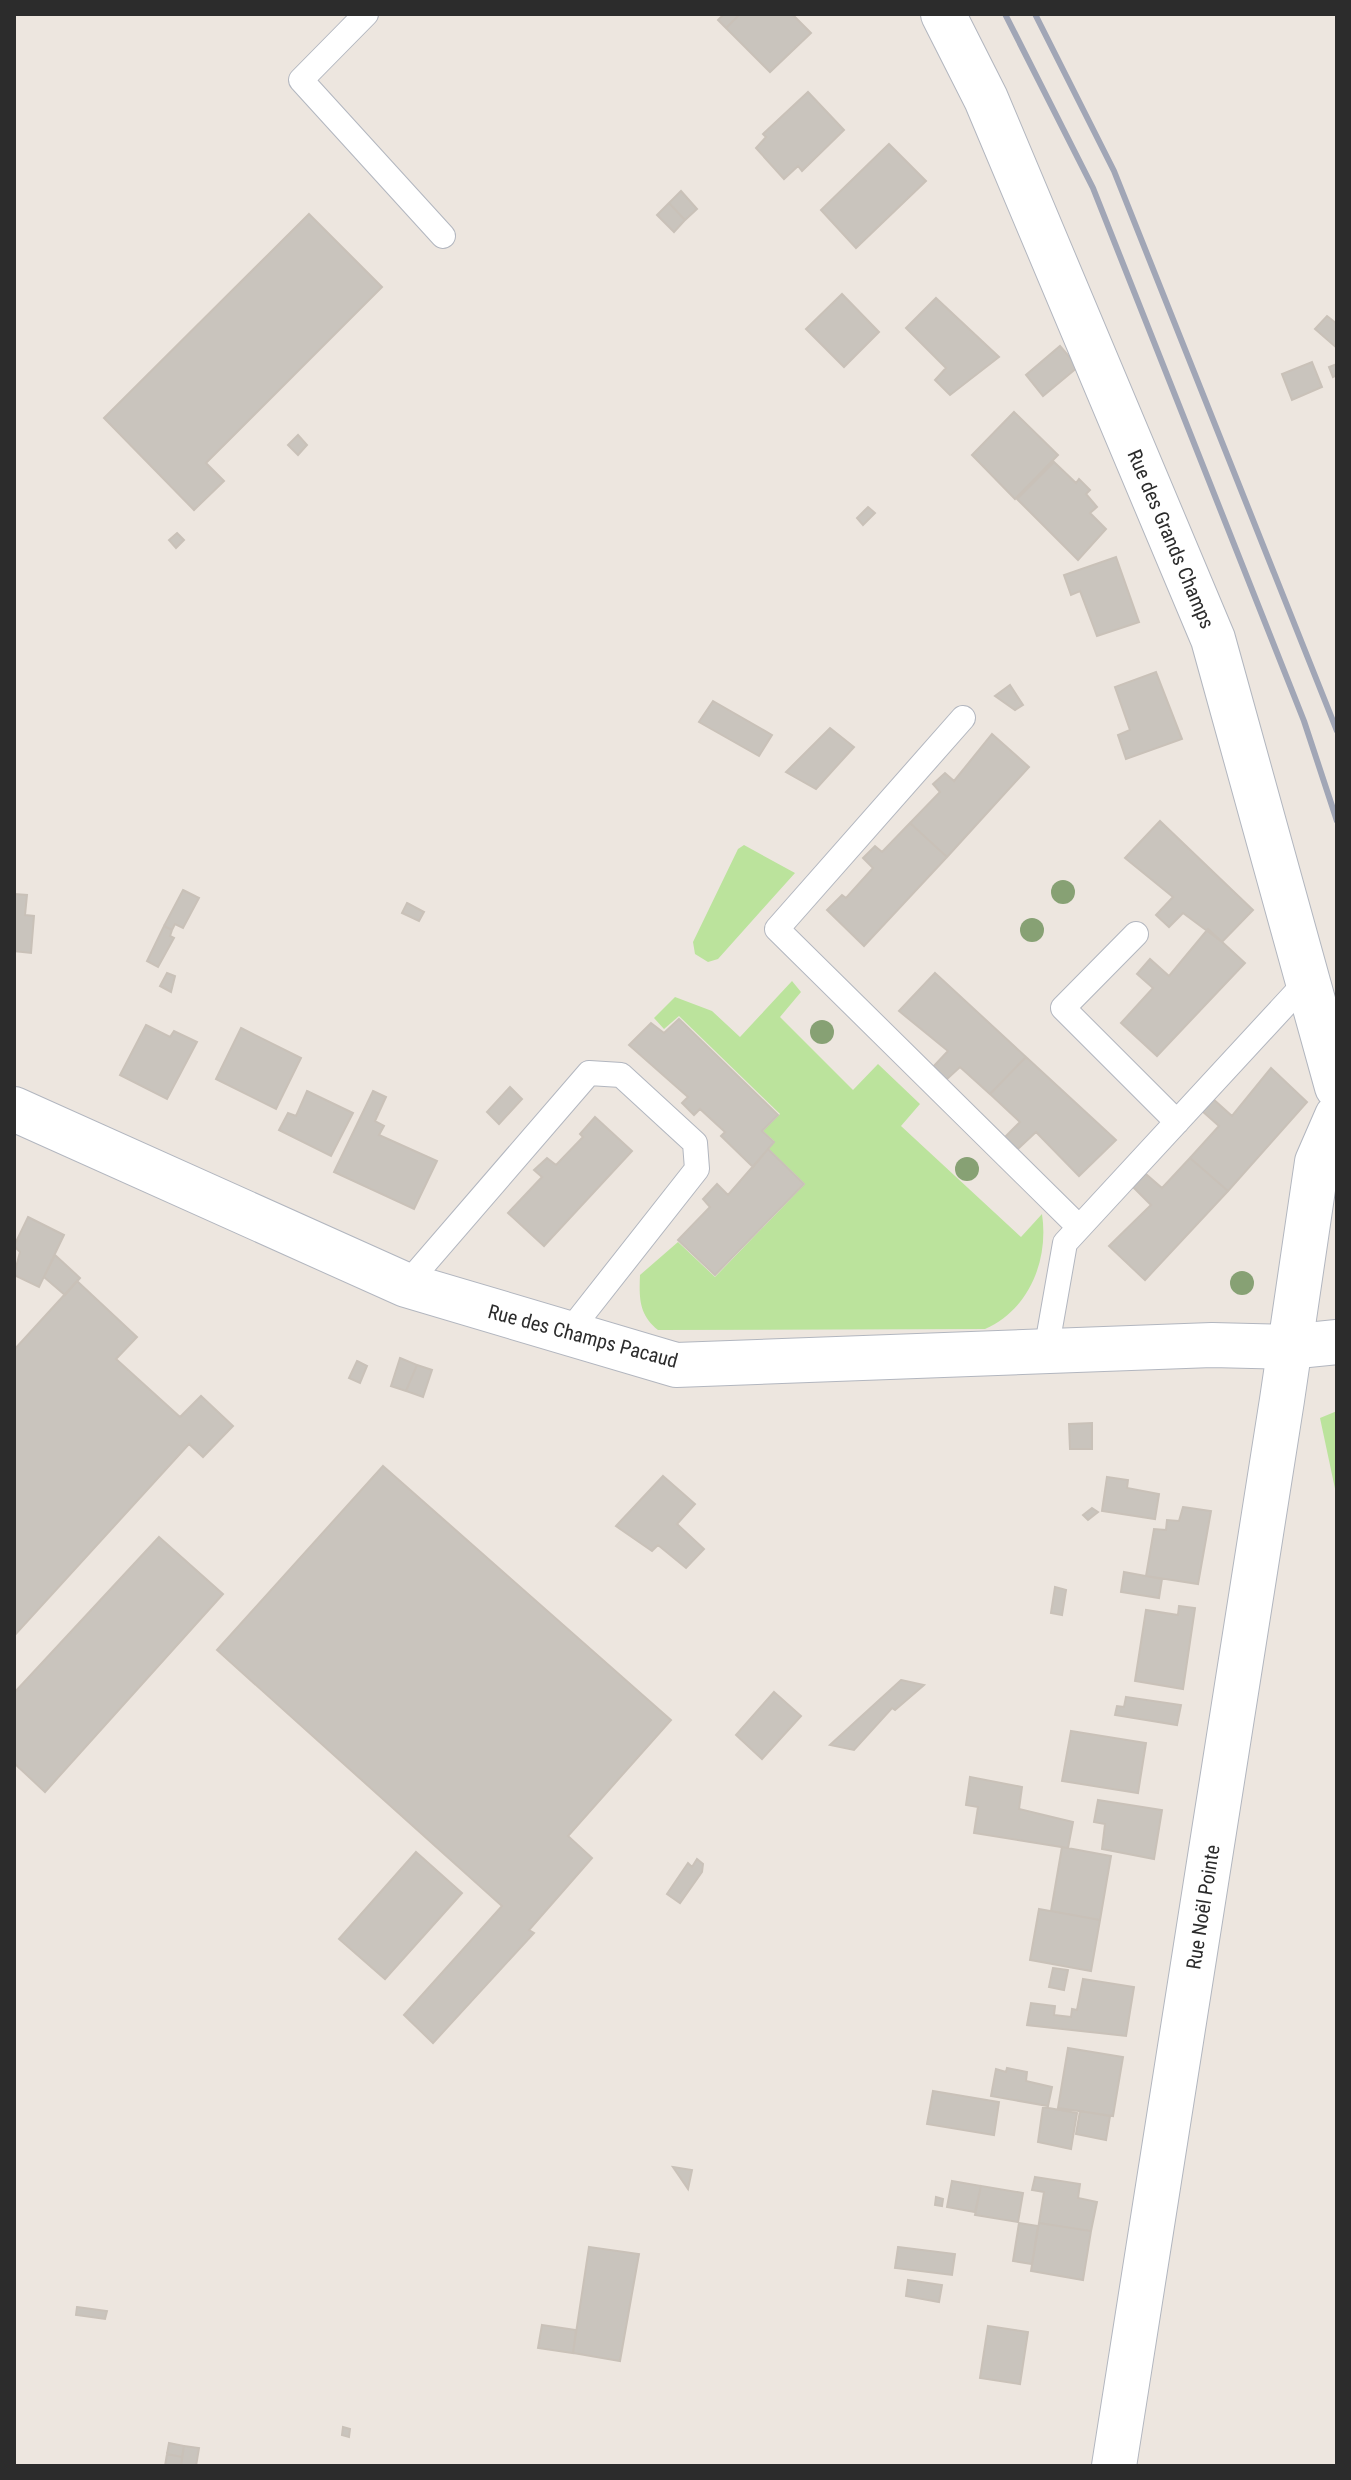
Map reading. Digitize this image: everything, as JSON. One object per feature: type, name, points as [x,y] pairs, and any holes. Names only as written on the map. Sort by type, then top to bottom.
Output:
[{"type":"street","name":"Rue des Grands Champs","points":[[943,14],[986,99],[1213,639],[1337,1087]]},
{"type":"street","name":"Rue des Champs Pacaud","points":[[14,1109],[406,1285],[676,1365],[1212,1345],[1288,1347],[1337,1342]]},
{"type":"street","points":[[1288,1347],[1317,1162],[1337,1116]]},
{"type":"street","name":"Rue Noël Pointe","points":[[1114,2466],[1288,1347]]},
{"type":"lane","points":[[366,14],[301,80],[443,236]]},
{"type":"lane","points":[[963,718],[777,929],[1079,1227]]},
{"type":"lane","points":[[1136,934],[1063,1008],[1177,1122]]},
{"type":"lane","points":[[1046,1351],[1065,1243],[1307,981]]},
{"type":"lane","points":[[406,1285],[589,1073],[621,1075],[695,1143],[697,1169],[568,1333]]},
{"type":"green space","points":[[744,845],[795,873],[718,959],[708,962],[695,954],[693,942],[738,849]]},
{"type":"green space","points":[[792,981],[801,992],[780,1017],[853,1090],[878,1064],[920,1104],[901,1126],[1021,1237],[1042,1214],[1042,1249],[1033,1282],[1013,1309],[985,1329],[658,1330],[647,1318],[640,1299],[640,1275],[678,1242],[715,1277],[805,1184],[769,1149],[774,1141],[763,1131],[780,1114],[679,1016],[664,1029],[654,1018],[675,997],[712,1011],[740,1037]]},
{"type":"green space","points":[[1337,1411],[1337,1498],[1320,1418]]},
{"type":"building","points":[[724,14],[740,14],[726,28],[718,20]]},
{"type":"building","points":[[740,14],[792,14],[811,33],[770,72],[726,28]]},
{"type":"building","points":[[808,92],[844,130],[802,171],[798,166],[784,179],[756,148],[766,137],[763,134]]},
{"type":"building","points":[[889,144],[926,181],[856,248],[821,210]]},
{"type":"building","points":[[681,191],[697,209],[685,220],[669,203]]},
{"type":"building","points":[[669,203],[685,220],[674,232],[657,215]]},
{"type":"building","points":[[309,214],[382,287],[206,463],[224,481],[194,510],[104,418]]},
{"type":"building","points":[[842,294],[879,332],[844,367],[806,329]]},
{"type":"building","points":[[936,298],[999,357],[950,395],[935,380],[946,368],[906,328]]},
{"type":"building","points":[[1327,316],[1337,324],[1337,348],[1315,329]]},
{"type":"building","points":[[1060,346],[1078,367],[1043,396],[1026,375]]},
{"type":"building","points":[[1312,362],[1322,387],[1292,400],[1282,374]]},
{"type":"building","points":[[1337,364],[1337,375],[1333,377],[1329,367]]},
{"type":"building","points":[[1014,412],[1058,455],[1015,499],[972,455]]},
{"type":"building","points":[[298,435],[307,445],[298,455],[288,445]]},
{"type":"building","points":[[1054,462],[1076,483],[1079,479],[1090,490],[1086,494],[1097,507],[1090,513],[1106,529],[1078,560],[1017,499]]},
{"type":"building","points":[[868,507],[875,513],[863,525],[857,518]]},
{"type":"building","points":[[177,533],[184,540],[176,548],[169,540]]},
{"type":"building","points":[[1116,557],[1139,622],[1097,636],[1080,591],[1071,595],[1064,575]]},
{"type":"building","points":[[1156,672],[1182,739],[1126,759],[1118,735],[1130,730],[1115,687]]},
{"type":"building","points":[[1010,685],[1023,705],[1015,710],[995,696]]},
{"type":"building","points":[[713,701],[772,735],[759,756],[699,722]]},
{"type":"building","points":[[830,728],[854,747],[816,789],[786,772]]},
{"type":"building","points":[[992,734],[1029,767],[947,857],[910,823],[940,792],[933,784],[945,773],[954,781]]},
{"type":"building","points":[[1160,821],[1253,910],[1222,942],[1183,913],[1169,927],[1156,915],[1173,897],[1125,858]]},
{"type":"building","points":[[910,823],[947,857],[864,946],[827,910],[842,895],[846,898],[873,868],[863,858],[875,846],[882,852]]},
{"type":"building","points":[[183,890],[199,898],[183,928],[175,924],[172,930],[164,926]]},
{"type":"building","points":[[14,894],[27,895],[25,915],[34,916],[31,953],[14,951]]},
{"type":"building","points":[[407,903],[424,912],[419,921],[402,913]]},
{"type":"building","points":[[164,926],[172,930],[170,936],[174,938],[158,967],[147,961]]},
{"type":"building","points":[[1208,929],[1245,963],[1157,1056],[1121,1023],[1153,988],[1137,974],[1150,959],[1169,976]]},
{"type":"building","points":[[167,973],[175,976],[171,992],[160,986]]},
{"type":"building","points":[[935,973],[1026,1057],[990,1094],[960,1067],[946,1080],[932,1068],[948,1051],[899,1011]]},
{"type":"building","points":[[679,1019],[778,1115],[762,1131],[774,1142],[753,1167],[721,1136],[725,1132],[700,1109],[694,1115],[682,1103],[688,1097],[629,1045],[651,1023],[664,1033]]},
{"type":"building","points":[[146,1025],[170,1037],[174,1031],[197,1042],[167,1099],[120,1075]]},
{"type":"building","points":[[241,1028],[301,1058],[276,1109],[216,1079]]},
{"type":"building","points":[[1026,1057],[1116,1140],[1079,1176],[1036,1132],[1018,1149],[1005,1137],[1020,1122],[990,1094]]},
{"type":"building","points":[[1271,1068],[1307,1102],[1228,1191],[1190,1158],[1219,1126],[1202,1111],[1213,1099],[1232,1116]]},
{"type":"building","points":[[510,1087],[522,1099],[499,1124],[487,1112]]},
{"type":"building","points":[[307,1091],[353,1113],[331,1156],[279,1130],[288,1113],[296,1116]]},
{"type":"building","points":[[373,1091],[386,1097],[375,1121],[384,1126],[379,1135],[437,1161],[414,1209],[334,1172]]},
{"type":"building","points":[[595,1117],[632,1151],[544,1246],[508,1213],[542,1177],[534,1170],[547,1158],[556,1165],[583,1137],[580,1134]]},
{"type":"building","points":[[768,1149],[804,1184],[715,1275],[678,1240],[710,1207],[703,1199],[717,1184],[728,1195]]},
{"type":"building","points":[[1190,1158],[1228,1191],[1145,1280],[1109,1246],[1151,1205],[1133,1187],[1146,1174],[1162,1188]]},
{"type":"building","points":[[28,1217],[64,1235],[39,1287],[14,1275],[20,1252],[14,1246]]},
{"type":"building","points":[[55,1255],[80,1278],[65,1295],[44,1277]]},
{"type":"building","points":[[77,1281],[137,1337],[116,1359],[180,1417],[201,1396],[233,1426],[203,1457],[189,1444],[14,1636],[14,1350]]},
{"type":"building","points":[[400,1358],[417,1365],[406,1391],[391,1386]]},
{"type":"building","points":[[357,1361],[367,1366],[360,1383],[349,1378]]},
{"type":"building","points":[[417,1365],[432,1370],[423,1397],[406,1391]]},
{"type":"building","points":[[1092,1423],[1092,1449],[1070,1449],[1069,1424]]},
{"type":"building","points":[[383,1466],[671,1720],[568,1836],[592,1858],[529,1930],[534,1933],[433,2043],[404,2015],[502,1906],[217,1650]]},
{"type":"building","points":[[663,1476],[695,1504],[677,1524],[704,1549],[686,1568],[658,1545],[652,1551],[616,1526]]},
{"type":"building","points":[[1107,1477],[1128,1480],[1127,1488],[1159,1494],[1155,1519],[1102,1511]]},
{"type":"building","points":[[1183,1507],[1211,1511],[1198,1584],[1146,1576],[1154,1529],[1166,1530],[1167,1520],[1179,1521]]},
{"type":"building","points":[[1092,1508],[1098,1512],[1088,1520],[1083,1515]]},
{"type":"building","points":[[159,1537],[223,1594],[45,1792],[14,1763],[14,1693]]},
{"type":"building","points":[[1124,1572],[1162,1579],[1159,1598],[1121,1592]]},
{"type":"building","points":[[1055,1587],[1066,1590],[1062,1615],[1051,1613]]},
{"type":"building","points":[[1179,1606],[1195,1608],[1183,1689],[1135,1681],[1146,1610],[1178,1615]]},
{"type":"building","points":[[901,1680],[924,1685],[895,1710],[892,1708],[854,1750],[830,1745]]},
{"type":"building","points":[[774,1692],[801,1716],[762,1759],[736,1735]]},
{"type":"building","points":[[1126,1697],[1181,1705],[1177,1725],[1115,1715],[1117,1706],[1124,1707]]},
{"type":"building","points":[[1071,1731],[1146,1743],[1138,1793],[1062,1781]]},
{"type":"building","points":[[970,1777],[1022,1787],[1019,1809],[1073,1822],[1068,1848],[974,1833],[978,1807],[966,1805]]},
{"type":"building","points":[[1098,1800],[1162,1810],[1154,1859],[1102,1849],[1105,1824],[1094,1822]]},
{"type":"building","points":[[1062,1847],[1111,1856],[1100,1920],[1051,1911]]},
{"type":"building","points":[[416,1852],[462,1893],[385,1979],[339,1939]]},
{"type":"building","points":[[697,1859],[703,1864],[702,1872],[680,1903],[667,1894],[688,1863],[692,1867]]},
{"type":"building","points":[[1039,1909],[1100,1920],[1091,1971],[1030,1960]]},
{"type":"building","points":[[1053,1968],[1068,1970],[1064,1990],[1049,1987]]},
{"type":"building","points":[[1083,1979],[1134,1987],[1126,2036],[1027,2025],[1031,2003],[1055,2006],[1054,2015],[1071,2017],[1072,2009],[1077,2010]]},
{"type":"building","points":[[1068,2048],[1123,2057],[1113,2116],[1058,2108]]},
{"type":"building","points":[[1007,2068],[1027,2072],[1026,2081],[1052,2087],[1048,2106],[991,2096],[996,2069],[1006,2072]]},
{"type":"building","points":[[933,2091],[999,2102],[994,2135],[927,2124]]},
{"type":"building","points":[[1043,2107],[1077,2113],[1071,2149],[1038,2142]]},
{"type":"building","points":[[1080,2111],[1110,2116],[1106,2140],[1076,2134]]},
{"type":"building","points":[[673,2167],[692,2170],[688,2189]]},
{"type":"building","points":[[1035,2177],[1080,2184],[1078,2198],[1097,2202],[1091,2231],[1039,2223],[1044,2192],[1032,2190]]},
{"type":"building","points":[[952,2181],[981,2186],[975,2212],[947,2207]]},
{"type":"building","points":[[981,2186],[1023,2193],[1018,2222],[975,2215]]},
{"type":"building","points":[[936,2197],[943,2199],[942,2206],[935,2205]]},
{"type":"building","points":[[1019,2223],[1038,2226],[1032,2264],[1013,2261]]},
{"type":"building","points":[[1039,2223],[1091,2231],[1083,2280],[1031,2271]]},
{"type":"building","points":[[589,2247],[639,2254],[620,2361],[573,2353]]},
{"type":"building","points":[[898,2247],[955,2254],[952,2275],[895,2268]]},
{"type":"building","points":[[908,2280],[942,2285],[939,2302],[906,2296]]},
{"type":"building","points":[[77,2307],[107,2311],[105,2319],[76,2315]]},
{"type":"building","points":[[542,2325],[576,2330],[573,2353],[538,2348]]},
{"type":"building","points":[[988,2326],[1028,2332],[1020,2384],[980,2378]]},
{"type":"building","points":[[343,2427],[350,2429],[349,2437],[342,2435]]},
{"type":"building","points":[[169,2443],[184,2446],[182,2457],[167,2454]]},
{"type":"building","points":[[184,2446],[199,2448],[196,2466],[181,2466]]},
{"type":"building","points":[[167,2454],[182,2457],[181,2466],[165,2466]]},
{"type":"railway","points":[[1005,14],[1093,188],[1304,721],[1337,821]]},
{"type":"railway","points":[[1035,14],[1114,171],[1337,731]]}]
